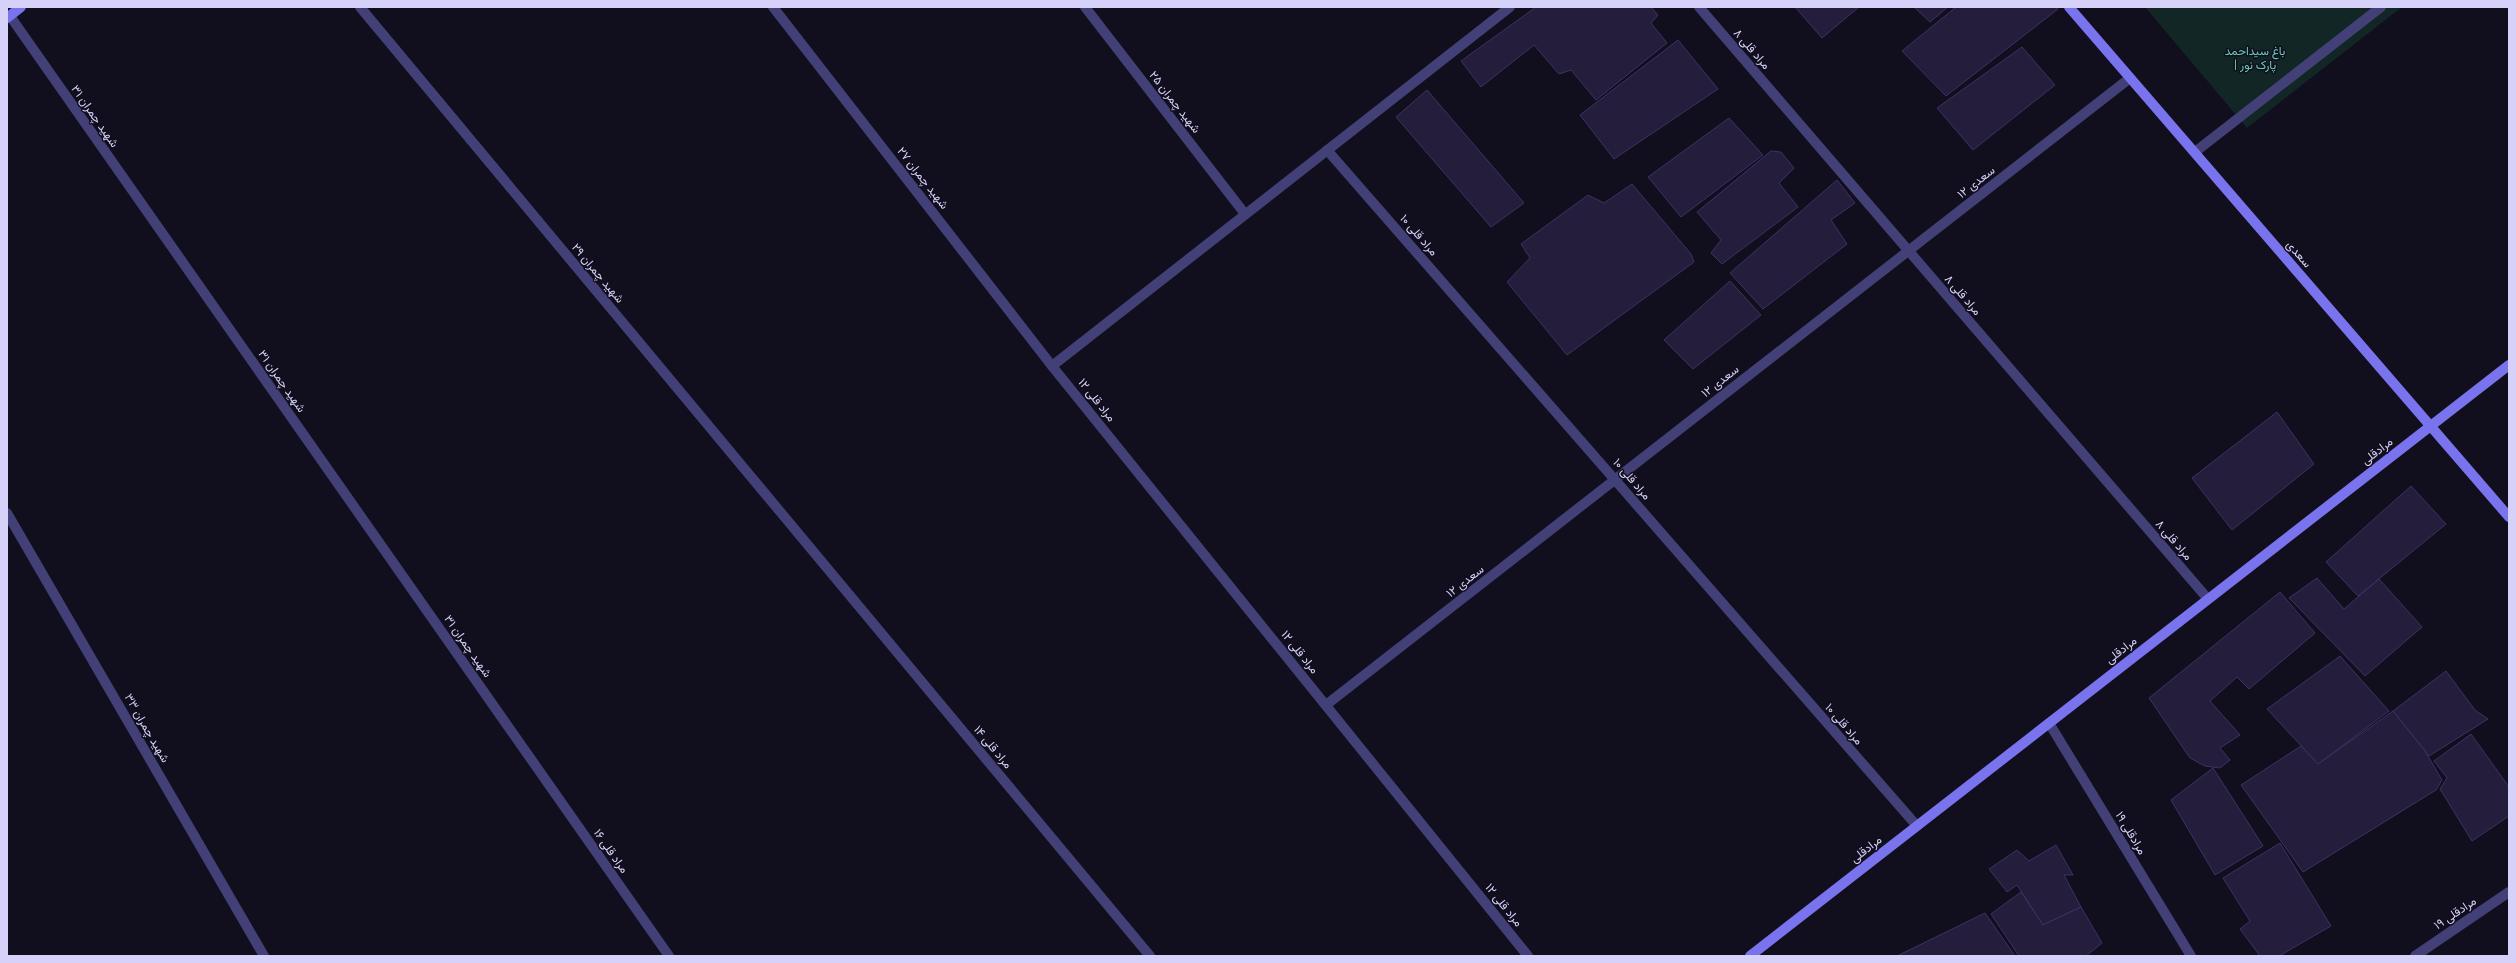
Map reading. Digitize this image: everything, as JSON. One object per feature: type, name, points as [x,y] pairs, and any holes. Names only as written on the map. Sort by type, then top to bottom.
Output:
[{"type":"street","points":[[8,17],[21,7]]},
{"type":"street","name":"شهید چمران ۲۹","points":[[360,7],[816,555]]},
{"type":"street","name":"شهید چمران ۲۷","points":[[773,7],[1052,366]]},
{"type":"street","name":"شهید چمران ۲۵","points":[[1085,7],[1245,214]]},
{"type":"street","points":[[1052,366],[1510,7]]},
{"type":"street","name":"مراد قلی ۸","points":[[1699,7],[2208,599]]},
{"type":"street","name":"سعدی","points":[[2069,7],[2509,518]]},
{"type":"street","points":[[2195,152],[2381,7]]},
{"type":"street","name":"شهید چمران ۳۱","points":[[8,17],[532,761]]},
{"type":"street","name":"سعدی ۱۲","points":[[1326,705],[2130,78]]},
{"type":"street","name":"مراد قلی ۱۰","points":[[1327,150],[1916,826]]},
{"type":"street","name":"مرادقلی","points":[[1750,956],[2509,365]]},
{"type":"street","name":"مراد قلی ۱۲","points":[[1052,366],[1528,956]]},
{"type":"street","name":"شهید چمران ۳۳","points":[[7,513],[264,956]]},
{"type":"street","name":"مراد قلی ۱۴","points":[[816,555],[1150,956]]},
{"type":"street","name":"مرادقلی ۱۹","points":[[2049,723],[2191,956]]},
{"type":"street","name":"مراد قلی ۱۶","points":[[532,761],[669,956]]},
{"type":"street","name":"مرادقلی ۱۹","points":[[2415,956],[2509,892]]},
{"type":"green space","name":"باغ سیداحمد | پارک نور","points":[[2145,7],[2402,7],[2247,128]]},
{"type":"building","points":[[1536,7],[1651,7],[1658,15],[1651,23],[1667,43],[1596,100],[1571,70],[1559,74],[1534,45],[1481,87],[1461,61]]},
{"type":"building","points":[[1795,7],[1859,7],[1822,38]]},
{"type":"building","points":[[1914,7],[1948,7],[1930,22]]},
{"type":"building","points":[[1956,7],[2056,7],[2058,9],[1946,96],[1902,51]]},
{"type":"building","points":[[1678,40],[1718,89],[1614,159],[1580,115]]},
{"type":"building","points":[[2022,47],[2055,85],[1973,150],[1937,108]]},
{"type":"building","points":[[1427,90],[1524,203],[1491,227],[1396,117]]},
{"type":"building","points":[[1729,118],[1763,155],[1681,217],[1648,177]]},
{"type":"building","points":[[1771,151],[1781,152],[1794,168],[1779,183],[1798,207],[1722,264],[1711,253],[1721,240],[1697,212]]},
{"type":"building","points":[[1837,180],[1855,203],[1831,220],[1847,244],[1763,309],[1730,273]]},
{"type":"building","points":[[1632,184],[1691,254],[1694,262],[1567,355],[1507,282],[1530,258],[1521,244],[1588,195],[1604,203]]},
{"type":"building","points":[[1730,281],[1761,315],[1693,369],[1664,340]]},
{"type":"building","points":[[2277,412],[2314,464],[2232,530],[2192,478]]},
{"type":"building","points":[[2411,486],[2446,524],[2358,596],[2326,562]]},
{"type":"building","points":[[2317,578],[2344,609],[2379,579],[2422,627],[2365,676],[2289,598]]},
{"type":"building","points":[[2280,592],[2315,633],[2249,689],[2237,677],[2210,701],[2240,735],[2220,748],[2230,760],[2220,768],[2205,766],[2190,758],[2149,698]]},
{"type":"building","points":[[2340,656],[2389,711],[2318,764],[2267,709]]},
{"type":"building","points":[[2446,671],[2475,710],[2488,719],[2429,756],[2393,711]]},
{"type":"building","points":[[2393,711],[2425,751],[2442,780],[2436,790],[2303,872],[2241,785],[2301,746],[2318,764]]},
{"type":"building","points":[[2471,734],[2509,787],[2509,816],[2472,841],[2440,789],[2447,778],[2434,761]]},
{"type":"building","points":[[2213,768],[2263,846],[2215,875],[2171,800]]},
{"type":"building","points":[[2280,843],[2331,926],[2279,956],[2260,956],[2240,929],[2250,921],[2223,878]]},
{"type":"building","points":[[2056,845],[2073,875],[2064,875],[2081,907],[2043,925],[2017,885],[2007,892],[1989,869],[2017,850],[2029,861]]},
{"type":"building","points":[[2021,892],[2043,925],[2081,907],[2102,943],[2086,956],[2019,956],[1991,914]]},
{"type":"building","points":[[1985,913],[2015,956],[1897,956]]}]
